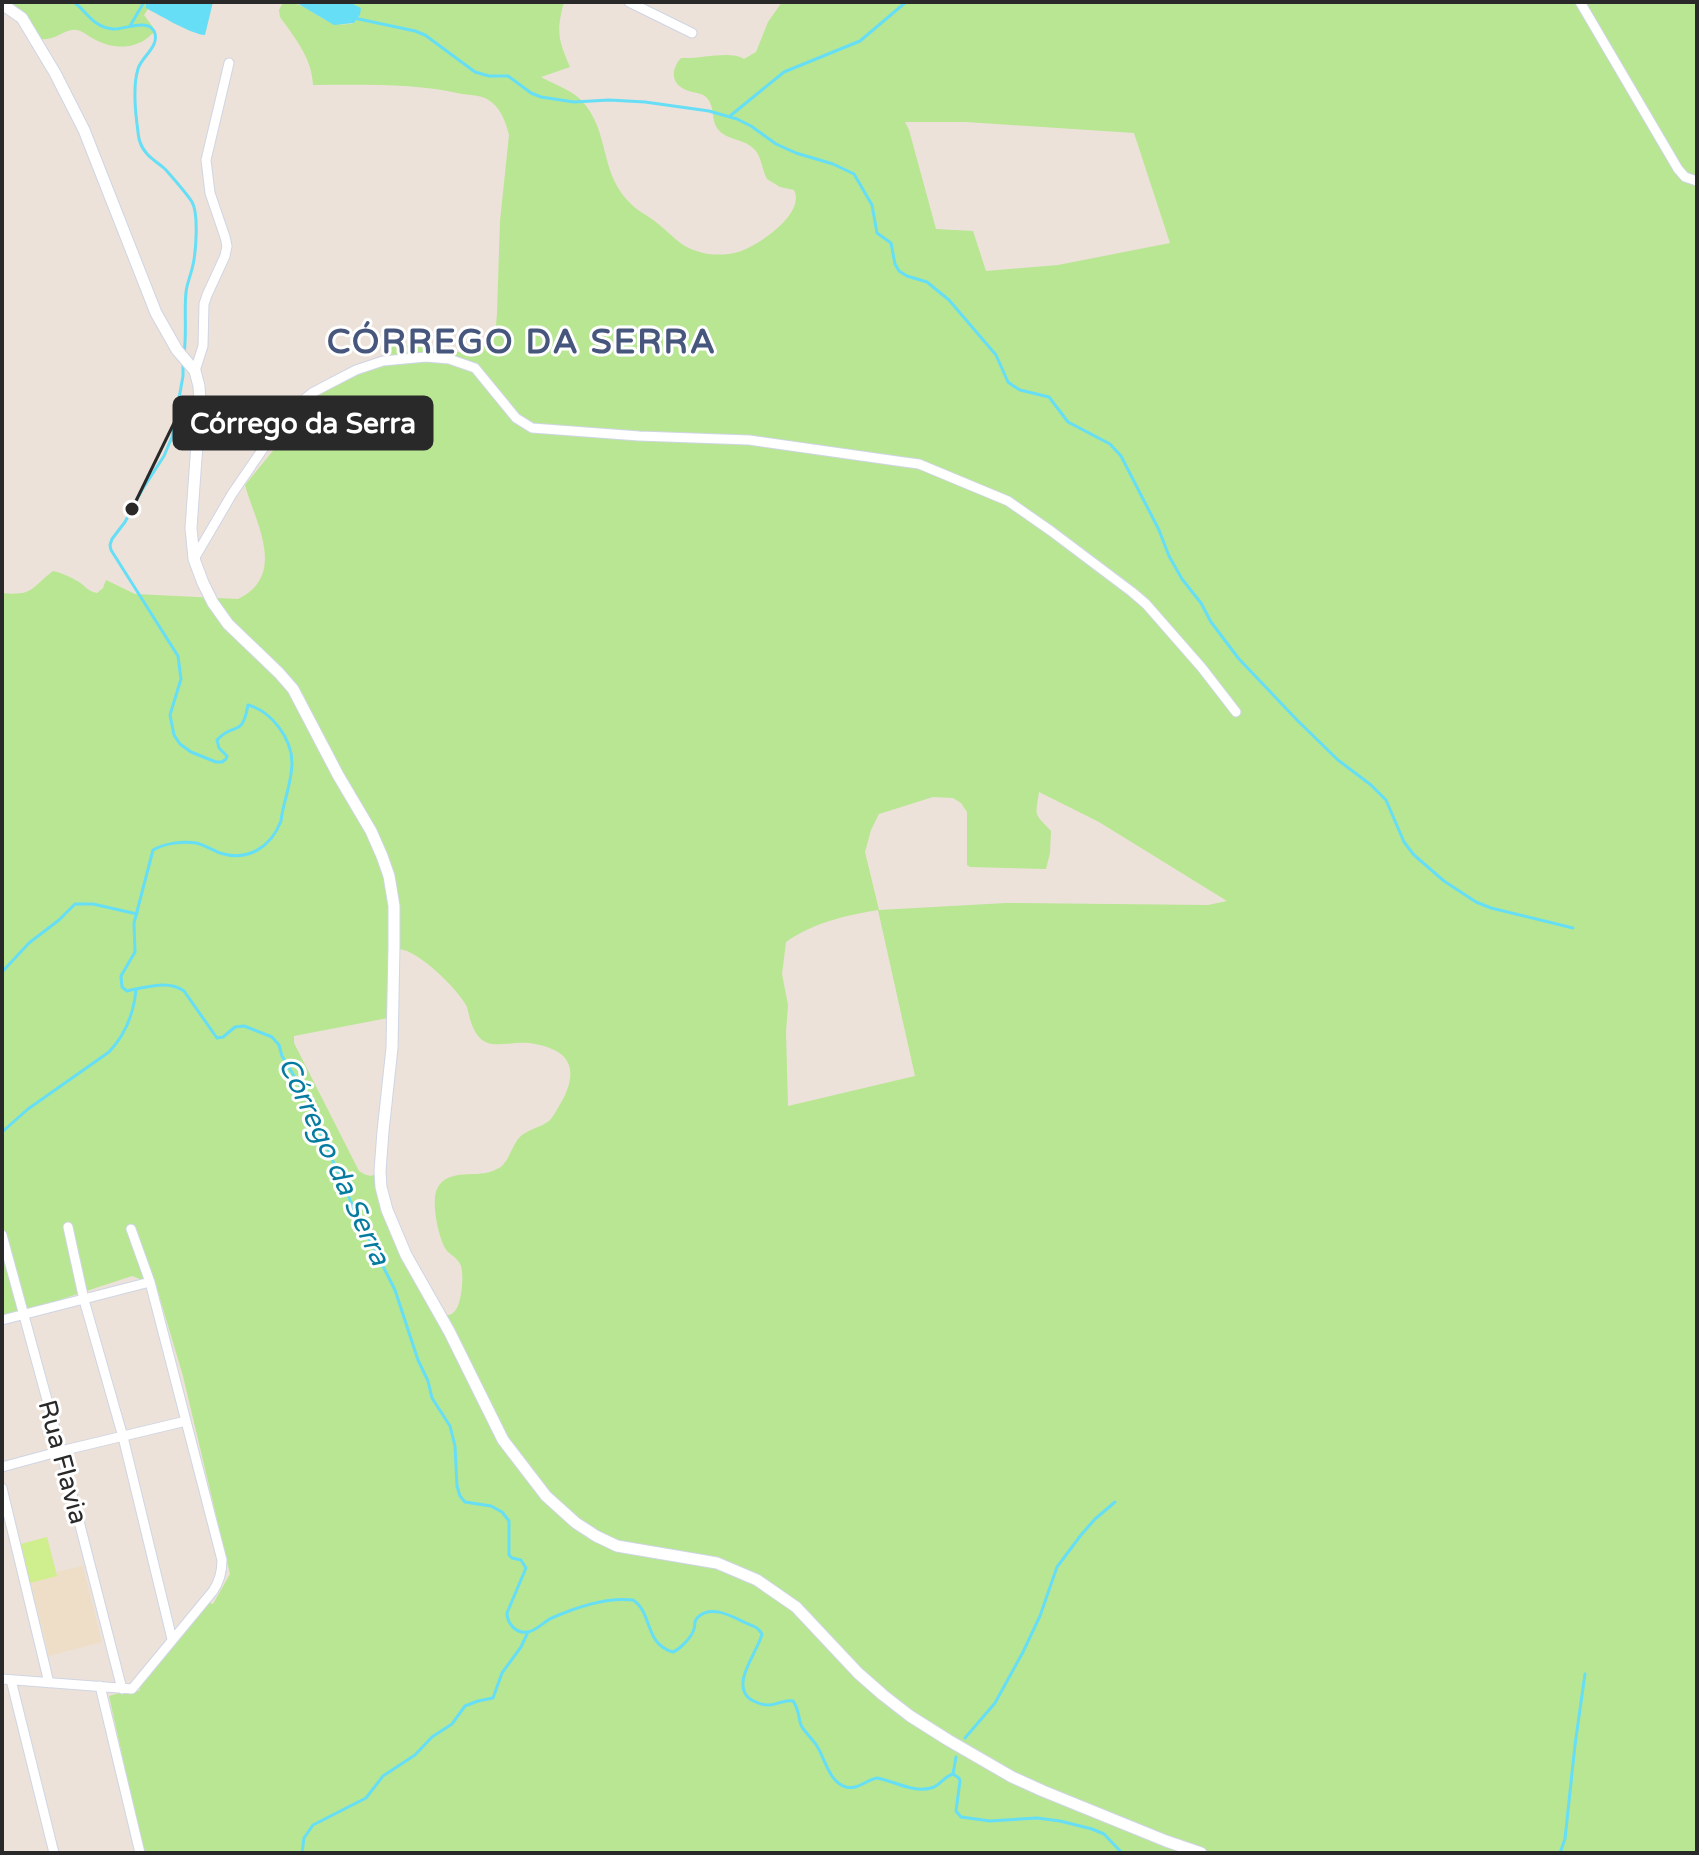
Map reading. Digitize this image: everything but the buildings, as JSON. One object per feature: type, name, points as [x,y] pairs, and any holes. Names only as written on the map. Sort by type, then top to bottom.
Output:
[{"type":"street","points":[[629,2],[692,33]]},
{"type":"street","points":[[1580,2],[1678,169],[1685,177],[1697,181]]},
{"type":"street","points":[[2,4],[22,18],[55,73],[96,157],[147,293],[166,334],[191,367],[199,386],[191,528],[194,559],[203,583],[228,624],[293,689],[371,831],[389,876],[394,906],[392,1048],[383,1131],[381,1187],[406,1255],[449,1331],[503,1440],[546,1496],[596,1536],[617,1546],[709,1561],[757,1580],[796,1607],[875,1688],[936,1732],[1033,1787],[1201,1853]]},
{"type":"street","points":[[191,367],[203,346],[204,304],[227,246],[210,193],[206,160],[229,63]]},
{"type":"street","points":[[194,559],[232,494],[271,437],[293,409],[312,393],[356,370],[383,361],[426,357],[449,359],[475,368],[516,418],[532,428],[749,440],[919,464],[1008,501],[1146,604],[1236,712]]},
{"type":"street","points":[[68,1227],[172,1639]]},
{"type":"street","points":[[54,1853],[6,1680],[132,1689],[213,1591],[222,1571],[222,1560],[150,1282],[131,1229]]},
{"type":"street","name":"Rua Flavia","points":[[2,1235],[122,1689]]},
{"type":"street","points":[[2,1320],[150,1282]]},
{"type":"street","points":[[2,1467],[186,1421]]},
{"type":"street","points":[[2,1488],[49,1683]]},
{"type":"street","points":[[100,1686],[140,1853]]},
{"type":"shaded area","points":[[47,1537],[56,1572],[83,1566],[102,1642],[49,1656],[21,1544]]},
{"type":"green space","points":[[3,2],[146,2],[148,9],[144,15],[153,27],[153,33],[140,43],[125,46],[102,43],[77,30],[40,39]]},
{"type":"green space","points":[[283,2],[293,3],[325,20],[343,24],[354,23],[360,15],[360,8],[349,2],[564,2],[560,35],[570,67],[541,77],[583,101],[594,119],[615,182],[632,205],[685,246],[719,255],[747,249],[778,228],[793,209],[796,199],[794,190],[780,187],[767,179],[755,150],[721,132],[715,124],[707,98],[679,86],[674,70],[681,58],[723,55],[744,59],[756,52],[768,22],[782,2],[1697,2],[1697,1853],[144,1853],[109,1696],[130,1690],[139,1691],[148,1666],[207,1602],[213,1604],[230,1574],[183,1376],[156,1285],[132,1276],[41,1306],[2,1315],[2,593],[26,592],[53,571],[97,593],[106,580],[135,594],[238,599],[253,589],[262,576],[265,562],[260,531],[245,485],[321,392],[388,360],[390,343],[467,351],[483,343],[496,326],[497,313],[500,221],[509,135],[499,110],[481,97],[426,88],[313,85],[306,57],[280,17]],"holes":[[[905,122],[966,122],[1134,133],[1170,243],[1058,265],[986,271],[973,231],[936,229]],[[1039,792],[1099,822],[1227,901],[1208,905],[1006,903],[879,910],[865,852],[879,814],[933,797],[953,798],[967,812],[967,865],[1046,869],[1051,831],[1041,821],[1037,811]],[[878,910],[915,1076],[788,1106],[788,1005],[782,974],[786,942],[818,925]],[[399,949],[427,963],[456,991],[467,1007],[480,1038],[494,1044],[529,1043],[548,1047],[564,1057],[570,1071],[566,1093],[552,1118],[522,1135],[501,1166],[482,1174],[456,1175],[442,1182],[437,1189],[435,1210],[440,1235],[445,1248],[458,1260],[462,1270],[459,1304],[449,1315],[443,1315],[382,1200],[379,1172],[369,1176],[359,1171],[294,1043],[294,1036],[393,1017]]]},
{"type":"green space","points":[[47,1537],[57,1576],[30,1583],[21,1544]]},
{"type":"water","points":[[146,2],[213,2],[205,35],[146,8]]},
{"type":"water","points":[[295,2],[349,2],[361,8],[360,15],[354,23],[334,25]]},
{"type":"waterway","name":"Córrego da Serra","points":[[74,2],[106,28],[146,25],[154,31],[155,42],[136,75],[138,136],[147,154],[165,169],[194,208],[196,245],[186,292],[184,354]]},
{"type":"waterway","points":[[130,26],[144,2]]},
{"type":"waterway","points":[[730,116],[784,72],[860,41],[906,2]]},
{"type":"waterway","points":[[354,18],[425,35],[475,72],[508,76],[541,97],[574,102],[645,102],[709,111],[737,119],[796,153],[854,174],[872,205],[877,233],[891,243],[899,271],[927,282],[949,300],[996,355],[1008,382],[1020,390],[1049,397],[1068,422],[1110,444],[1121,456],[1169,556],[1211,622],[1239,659],[1298,721],[1386,800],[1404,842],[1414,855],[1444,881],[1476,902],[1573,928]]},
{"type":"waterway","name":"Córrego da Serra","points":[[183,361],[172,437],[164,456],[112,539],[111,550],[178,656],[181,679],[170,715],[174,735],[180,744],[191,752],[222,762],[227,756],[219,748],[217,740],[240,726],[248,705],[265,713],[279,727],[288,744],[292,770],[281,821],[271,838],[257,850],[249,854],[230,855],[185,842],[153,850],[134,923],[135,952],[121,976],[122,987],[127,991],[157,985],[178,988],[184,991],[217,1038],[235,1027],[244,1026],[272,1037],[279,1045],[395,1290],[432,1398],[450,1426],[460,1496],[465,1502],[491,1506],[502,1512],[509,1521],[509,1555],[521,1560],[526,1568],[507,1613],[512,1627],[523,1632],[530,1631],[583,1606],[603,1601],[633,1600],[644,1612],[657,1642],[673,1652],[691,1636],[698,1617],[704,1613],[722,1613],[759,1629],[762,1634],[744,1677],[745,1693],[750,1699],[763,1704],[793,1701],[801,1725],[817,1746],[831,1775],[840,1784],[854,1787],[877,1778],[924,1789],[934,1787],[953,1774]]},
{"type":"waterway","points":[[2,972],[29,943],[75,904],[93,904],[137,914]]},
{"type":"waterway","points":[[2,1132],[28,1109],[109,1052],[128,1023],[136,989]]},
{"type":"waterway","points":[[965,1738],[995,1703],[1023,1652],[1040,1616],[1057,1567],[1095,1519],[1115,1502]]},
{"type":"waterway","points":[[302,1853],[304,1838],[313,1825],[366,1798],[383,1776],[415,1755],[432,1737],[452,1724],[465,1706],[493,1698],[502,1673],[528,1632]]},
{"type":"waterway","points":[[1560,1853],[1565,1839],[1585,1674]]},
{"type":"waterway","points":[[953,1774],[956,1757]]},
{"type":"waterway","name":"Córrego da Serra","points":[[953,1774],[960,1781],[956,1811],[961,1817],[990,1821],[1037,1818],[1060,1821],[1104,1834],[1122,1853]]},
{"type":"place","name":"Córrego da Serra","points":[[132,509]]},
{"type":"district","name":"CÓRREGO DA SERRA","points":[[522,342]]}]
